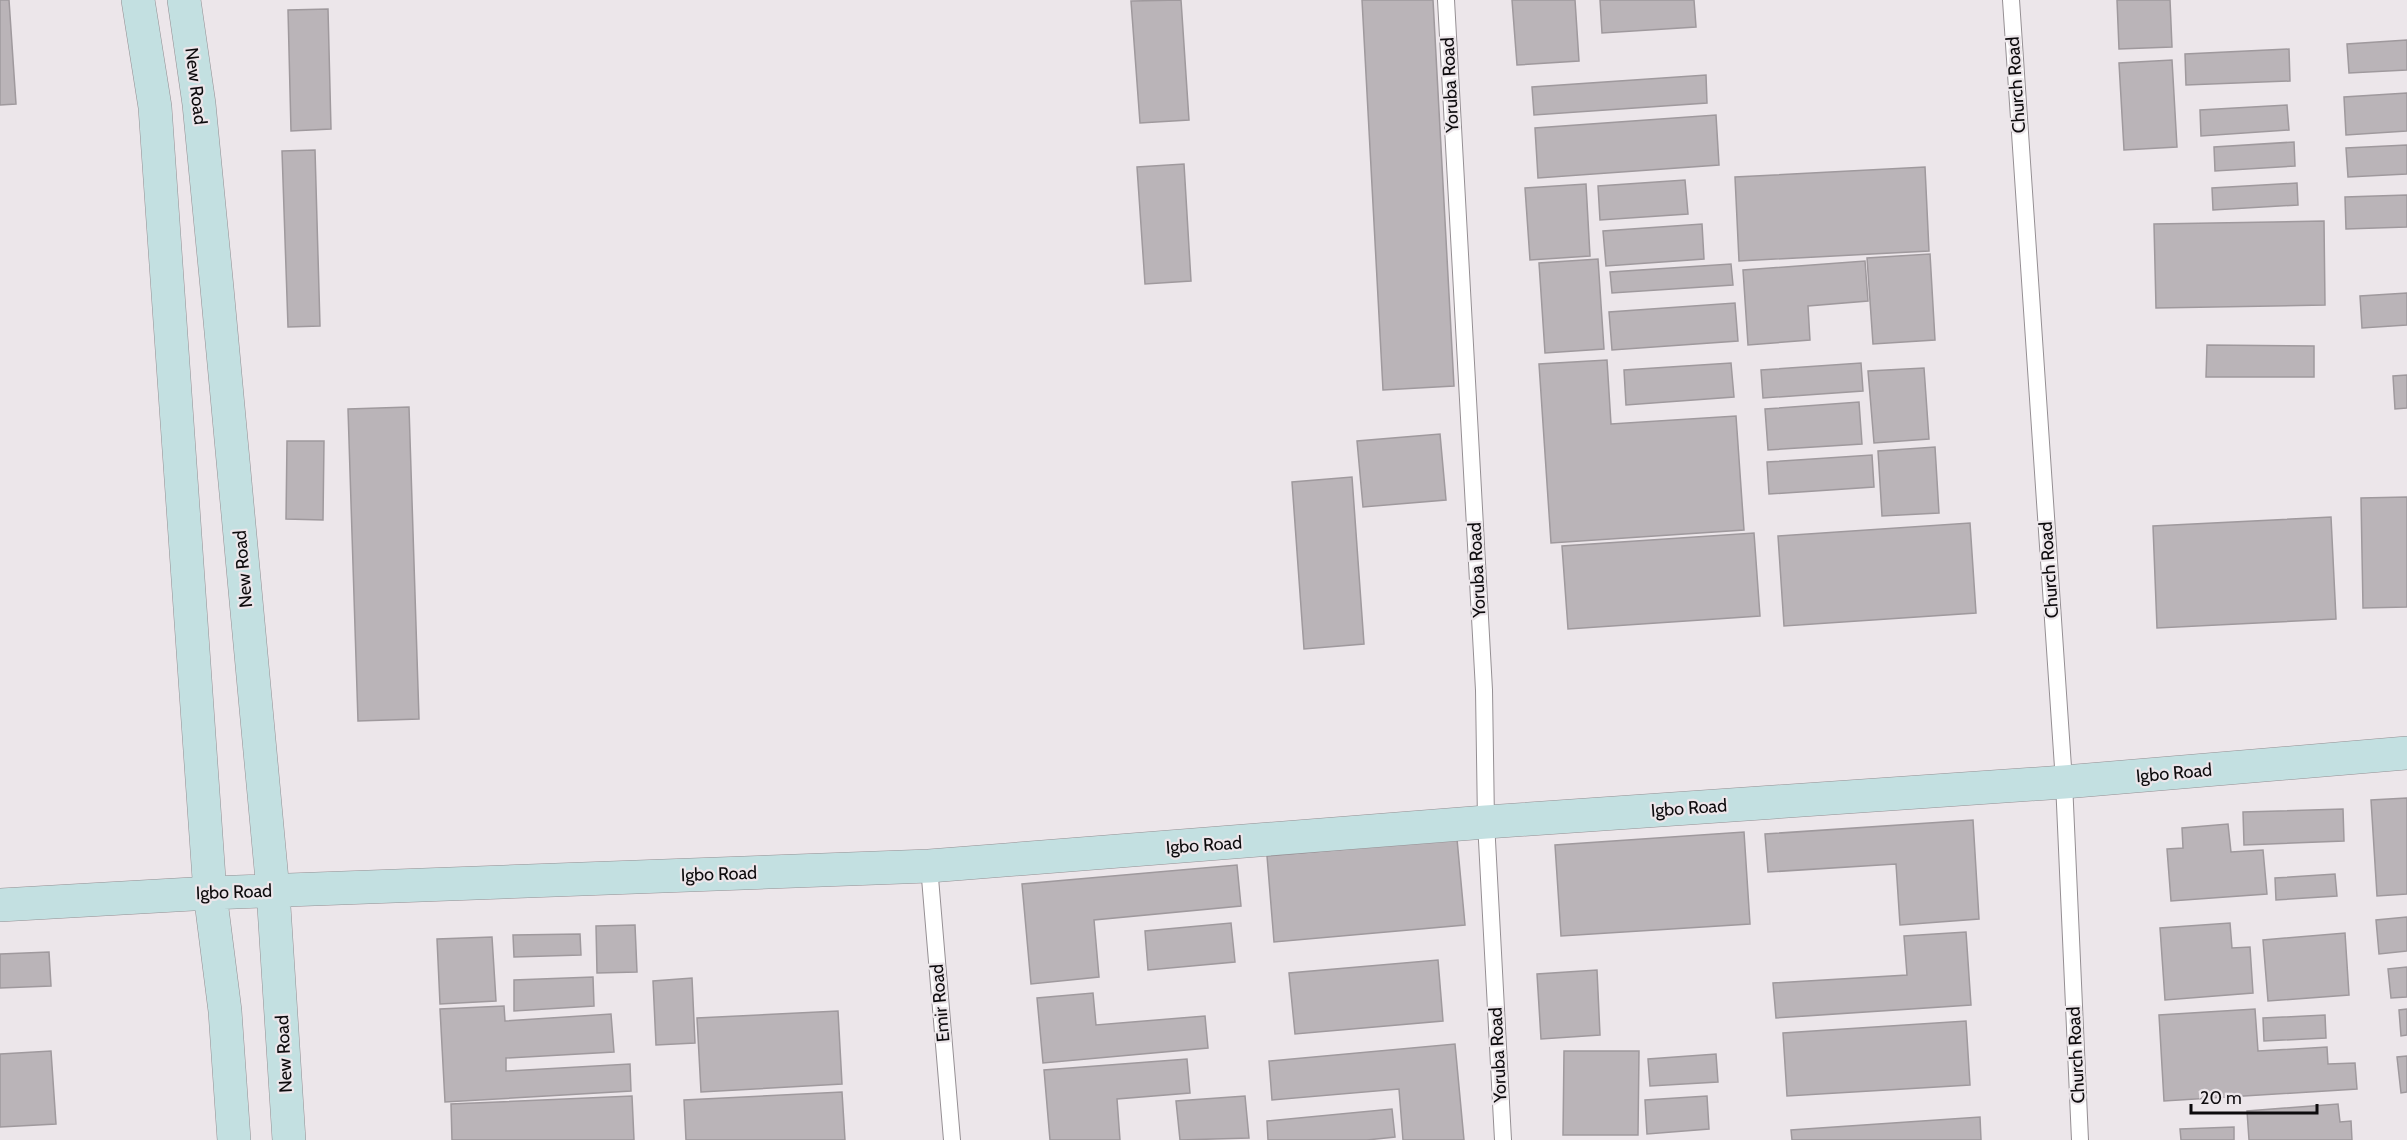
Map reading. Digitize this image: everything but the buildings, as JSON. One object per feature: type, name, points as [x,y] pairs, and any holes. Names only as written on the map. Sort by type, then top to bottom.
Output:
[{"type":"street","points":[[138,0],[155,107],[210,893],[225,1011],[234,1140]]},
{"type":"street","name":"New Road","points":[[184,0],[199,104],[218,288],[273,891],[289,1140]]},
{"type":"street","name":"Igbo Road","points":[[0,905],[210,893],[928,866],[1486,822],[2064,782],[2407,753]]},
{"type":"lane","name":"Yoruba Road","points":[[1446,0],[1484,690],[1486,822],[1503,1140]]},
{"type":"lane","name":"Church Road","points":[[2011,0],[2064,782],[2080,1140]]},
{"type":"lane","name":"Emir Road","points":[[928,866],[952,1140]]}]
